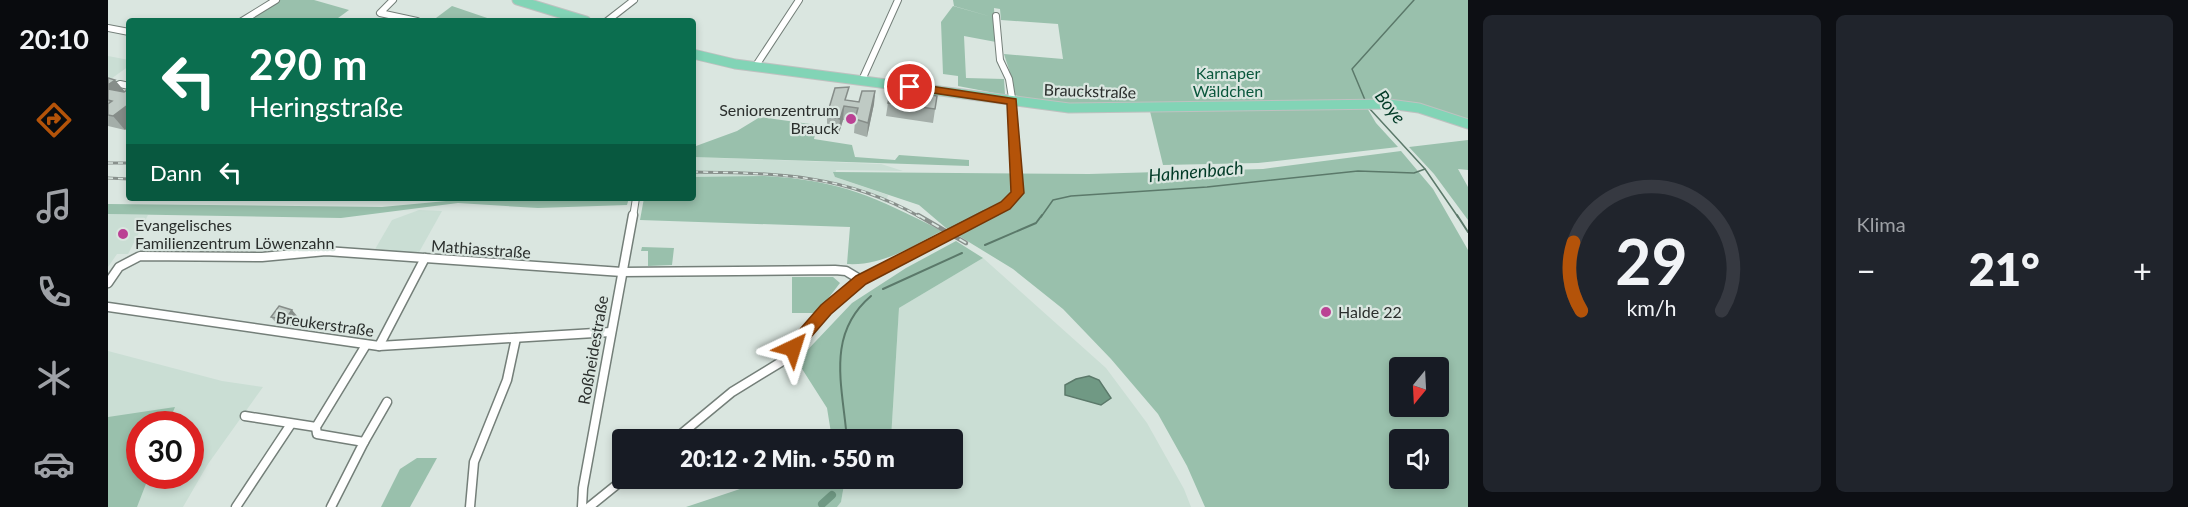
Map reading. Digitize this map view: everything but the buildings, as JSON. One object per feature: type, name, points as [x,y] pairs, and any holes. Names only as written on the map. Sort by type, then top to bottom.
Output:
[{"type":"main road","points":[[517,0],[576,18]]},
{"type":"main road","name":"Brauckstraße","points":[[696,55],[755,67],[1012,102],[1110,109],[1383,104],[1419,108],[1468,124]]},
{"type":"street","points":[[247,18],[276,0]]},
{"type":"street","points":[[393,0],[380,13],[403,18]]},
{"type":"street","points":[[611,18],[634,0]]},
{"type":"street","points":[[755,67],[799,0]]},
{"type":"street","points":[[862,80],[898,0]]},
{"type":"street","points":[[687,429],[732,392],[781,362],[826,310],[861,280],[1006,205],[1015,198],[1019,184],[1012,102],[1009,79],[1000,60],[996,16]]},
{"type":"street","points":[[108,28],[126,31]]},
{"type":"street","points":[[108,89],[120,84],[126,85]]},
{"type":"street","name":"Roßheidestraße","points":[[582,507],[583,488],[635,201]]},
{"type":"street","name":"Mathiasstraße","points":[[108,283],[119,267],[140,256],[262,257],[326,251],[622,272],[835,270],[846,271],[861,280]]},
{"type":"street","points":[[379,346],[425,258]]},
{"type":"street","name":"Breukerstraße","points":[[108,307],[379,346],[611,332]]},
{"type":"street","points":[[470,507],[474,462],[507,381],[516,338]]},
{"type":"street","points":[[364,442],[317,434],[316,428],[366,345]]},
{"type":"street","points":[[331,507],[387,402]]},
{"type":"street","points":[[245,416],[316,428]]},
{"type":"street","points":[[236,507],[291,424]]},
{"type":"street","points":[[589,507],[612,488]]},
{"type":"shaded area","points":[[108,56],[126,59],[126,68],[108,81]]},
{"type":"shaded area","points":[[696,157],[881,164],[903,171],[836,170],[835,177],[888,195],[886,203],[864,192],[807,178],[696,177]]},
{"type":"shaded area","points":[[419,210],[442,211],[418,254],[374,251],[392,220]]},
{"type":"shaded area","name":"Evangelisches Familienzentrum Löwenzahn","points":[[108,214],[148,215],[128,254],[117,254],[108,267]]},
{"type":"shaded area","points":[[983,258],[1106,368],[1147,423],[1184,489],[1191,507],[837,507],[841,502],[843,489],[963,489],[963,429],[892,429],[899,308]]},
{"type":"shaded area","points":[[108,351],[222,381],[263,387],[204,471],[204,411],[126,411],[126,489],[193,489],[183,507],[108,507]]},
{"type":"shaded area","points":[[1089,376],[1099,380],[1111,398],[1101,405],[1065,395],[1065,385]]},
{"type":"green space","points":[[280,0],[314,0],[349,10],[338,18],[251,18]]},
{"type":"green space","name":"Karnaper Wäldchen","points":[[953,0],[1468,0],[1468,121],[1414,102],[1363,101],[1376,123],[1398,147],[1258,163],[1163,165],[1148,103],[1057,103],[1024,98],[1014,94],[1004,54],[1063,59],[1058,24],[1001,20],[1000,9],[994,8],[996,42],[964,36],[966,78],[1004,79],[1005,95],[958,86],[958,76],[943,74],[941,22],[953,6],[992,17],[954,6]]},
{"type":"green space","points":[[452,6],[487,18],[436,18]]},
{"type":"green space","points":[[760,117],[817,125],[814,139],[852,145],[855,157],[895,160],[899,155],[969,160],[969,166],[696,157],[696,146],[737,131]]},
{"type":"green space","points":[[1468,140],[1468,170],[1458,169],[1468,187],[1468,220],[1434,174],[1409,147]]},
{"type":"green space","points":[[1401,151],[1433,189],[1468,250],[1468,507],[1205,507],[1187,466],[1158,414],[1111,359],[1063,309],[1013,269],[946,228],[919,205],[835,177],[833,172],[1089,174],[1263,169]]},
{"type":"green space","points":[[764,176],[836,186],[877,200],[942,231],[884,259],[847,264],[850,227],[640,220],[643,201],[696,201],[696,177]]},
{"type":"green space","points":[[446,201],[628,201],[627,205],[538,208],[458,203],[341,218],[108,214],[108,204],[382,207]]},
{"type":"green space","points":[[956,241],[983,258],[899,308],[892,429],[830,429],[827,408],[797,361],[852,303],[906,268]]},
{"type":"green space","points":[[642,247],[674,248],[672,265],[648,266],[648,251],[641,251]]},
{"type":"green space","points":[[792,277],[833,277],[840,283],[817,313],[792,313]]},
{"type":"green space","points":[[175,407],[173,411],[148,411]]},
{"type":"green space","points":[[126,414],[126,489],[144,489],[137,507],[108,507],[108,417]]},
{"type":"green space","points":[[417,458],[437,458],[410,507],[381,507],[400,469]]},
{"type":"green space","points":[[740,489],[843,489],[841,502],[837,507],[686,507]]},
{"type":"waterway","name":"Boye","points":[[1365,100],[1352,69],[1414,0]]},
{"type":"waterway","name":"Boye","points":[[1369,108],[1425,169]]},
{"type":"waterway","name":"Hahnenbach","points":[[1041,217],[1053,200],[1071,196],[1207,187],[1358,171],[1414,173],[1425,169]]},
{"type":"waterway","name":"Boye","points":[[1425,169],[1458,217]]},
{"type":"waterway","name":"Hahnenbach","points":[[985,245],[1036,223],[1042,215]]},
{"type":"waterway","name":"Boye","points":[[1457,215],[1468,232]]},
{"type":"waterway","name":"Hahnenbach","points":[[883,289],[962,253]]},
{"type":"waterway","name":"Hahnenbach","points":[[846,429],[840,363],[842,345],[847,328],[857,311],[871,296]]},
{"type":"waterway","name":"Hahnenbach","points":[[822,504],[832,495]]},
{"type":"railway","points":[[108,163],[126,163]]},
{"type":"railway","points":[[696,172],[782,175],[837,184],[865,192],[920,217]]},
{"type":"railway","points":[[108,178],[126,179]]},
{"type":"railway","points":[[918,215],[966,243]]},
{"type":"place","name":"Seniorenzentrum Brauck","points":[[851,119]]},
{"type":"place","name":"Evangelisches Familienzentrum Löwenzahn","points":[[123,234]]},
{"type":"place","name":"Halde 22","points":[[1326,312]]},
{"type":"route","points":[[793,348],[826,310],[861,280],[1006,205],[1018,193],[1012,102],[910,87]]}]
